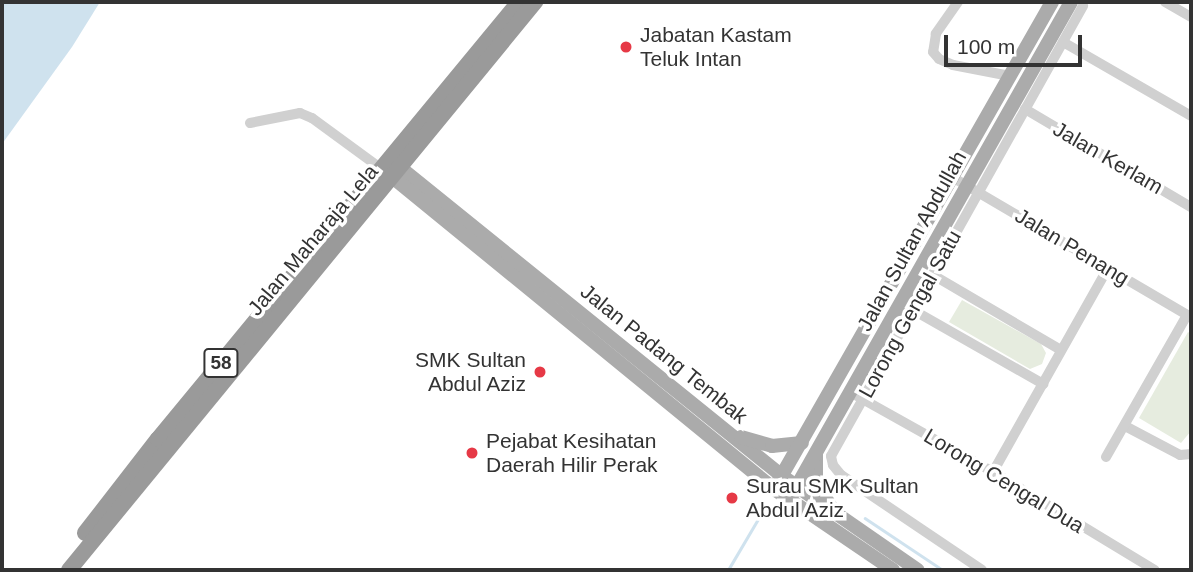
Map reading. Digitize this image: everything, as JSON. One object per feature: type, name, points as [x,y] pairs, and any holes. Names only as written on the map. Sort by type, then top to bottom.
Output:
[{"type":"highway","name":"Jalan Maharaja Lela","points":[[69,570],[392,169],[519,2]]},
{"type":"highway","name":"Jalan Maharaja Lela","points":[[55,570],[158,439],[535,2]]},
{"type":"main road","name":"Jalan Sultan Abdullah","points":[[774,489],[1052,2]]},
{"type":"main road","name":"Jalan Sultan Abdullah","points":[[788,500],[816,453],[857,396],[1077,4]]},
{"type":"main road","name":"Jalan Padang Tembak","points":[[392,169],[782,476],[918,570]]},
{"type":"main road","name":"Jalan Padang Tembak","points":[[392,169],[774,489],[893,570]]},
{"type":"main road","points":[[848,360],[848,386],[857,396]]},
{"type":"main road","points":[[718,426],[760,445],[782,447],[802,443]]},
{"type":"main road","points":[[816,453],[816,482],[835,514]]},
{"type":"street","points":[[958,2],[936,34],[932,43],[933,52],[939,59],[953,65],[1010,76]]},
{"type":"street","points":[[1165,2],[1191,17]]},
{"type":"street","name":"Lorong Gengal Satu","points":[[982,570],[841,475],[833,465],[831,456],[857,396],[914,310],[933,275],[973,188],[1025,109],[1063,43],[1077,4]]},
{"type":"street","points":[[1063,43],[1191,116]]},
{"type":"street","name":"Jalan Kerlam","points":[[1025,109],[1191,207]]},
{"type":"street","points":[[250,123],[300,113],[392,169]]},
{"type":"street","name":"Jalan Penang","points":[[952,177],[1189,316]]},
{"type":"street","points":[[993,472],[1108,268]]},
{"type":"street","points":[[933,275],[1062,350]]},
{"type":"street","points":[[914,310],[1043,384]]},
{"type":"street","points":[[1106,457],[1189,316]]},
{"type":"street","name":"Lorong Cengal Dua","points":[[857,396],[993,472],[1155,570]]},
{"type":"street","points":[[1125,426],[1180,456],[1191,454]]},
{"type":"shaded area","points":[[962,300],[1041,344],[1046,353],[1042,364],[1030,369],[949,322]]},
{"type":"shaded area","points":[[1188,332],[1191,334],[1191,431],[1181,443],[1139,418]]},
{"type":"water","points":[[2,2],[100,2],[72,47],[2,144]]},
{"type":"waterway","points":[[728,570],[761,514]]},
{"type":"waterway","points":[[865,518],[943,570]]},
{"type":"place","name":"Jabatan Kastam Teluk Intan","points":[[626,47]]},
{"type":"place","name":"SMK Sultan Abdul Aziz","points":[[540,372]]},
{"type":"place","name":"Pejabat Kesihatan Daerah Hilir Perak","points":[[472,453]]},
{"type":"place","name":"Surau SMK Sultan Abdul Aziz","points":[[732,498]]}]
